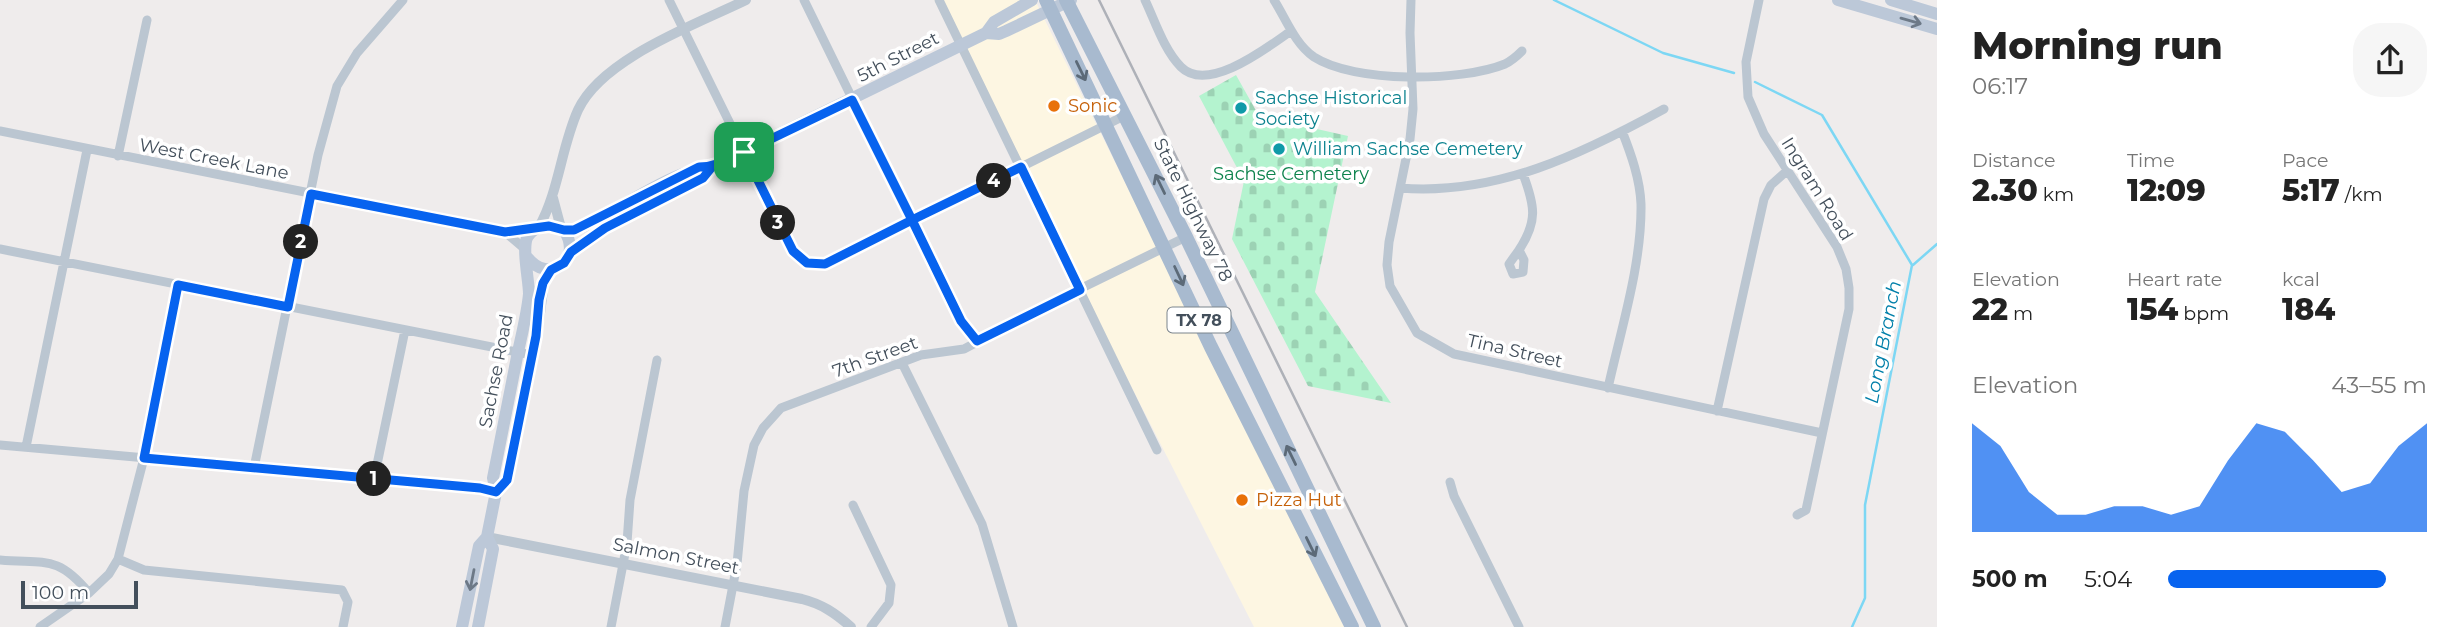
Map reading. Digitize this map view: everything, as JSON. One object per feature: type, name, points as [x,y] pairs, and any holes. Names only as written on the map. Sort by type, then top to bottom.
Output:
[{"type":"main road","name":"5th Street","points":[[562,229],[581,228],[638,196],[699,167],[712,167],[852,100],[986,33],[994,22],[1032,0]]},
{"type":"main road","points":[[1838,0],[1937,29]]},
{"type":"main road","points":[[1891,0],[1937,13]]},
{"type":"main road","name":"5th Street","points":[[986,33],[999,34],[1048,5],[1068,1]]},
{"type":"main road","name":"State Highway 78","points":[[1068,1],[1186,237],[1374,627]]},
{"type":"main road","name":"TX 78","points":[[1048,5],[1211,347],[1352,627]]},
{"type":"main road","name":"5th Street","points":[[571,252],[605,228],[703,178],[712,167]]},
{"type":"main road","points":[[537,228],[562,229],[570,243],[571,252],[564,263],[551,270],[537,267],[526,253],[526,241],[537,228]]},
{"type":"main road","name":"Sachse Road","points":[[462,627],[479,546],[487,537],[496,492],[492,478],[528,295],[526,253]]},
{"type":"main road","name":"Sachse Road","points":[[496,492],[507,480],[532,355],[542,284],[551,270]]},
{"type":"main road","points":[[1211,347],[1233,337]]},
{"type":"main road","name":"Sachse Road","points":[[478,627],[493,549],[487,537]]},
{"type":"street","points":[[254,468],[321,144],[337,86],[357,53],[403,0]]},
{"type":"street","points":[[669,0],[793,251],[807,263],[825,264],[1126,115]]},
{"type":"street","points":[[537,228],[553,198],[558,173],[579,109],[591,91],[612,69],[746,0]]},
{"type":"street","points":[[804,0],[961,321],[977,341]]},
{"type":"street","points":[[939,0],[1157,450]]},
{"type":"street","points":[[1145,0],[1172,54],[1180,66],[1193,74],[1229,69],[1292,31]]},
{"type":"street","points":[[1274,0],[1303,47],[1315,58],[1338,68],[1396,78],[1481,71],[1503,64],[1522,51]]},
{"type":"street","name":"Tina Street","points":[[1411,0],[1413,109],[1387,265],[1390,286],[1417,333],[1454,354],[1822,433]]},
{"type":"street","name":"Ingram Road","points":[[1759,0],[1746,62],[1748,97],[1764,134],[1837,247],[1846,269],[1849,288],[1849,309],[1806,510],[1797,515]]},
{"type":"street","points":[[118,156],[147,20]]},
{"type":"street","points":[[1400,188],[1456,187],[1499,181],[1523,174],[1622,131],[1664,109]]},
{"type":"street","name":"West Creek Lane","points":[[0,131],[505,232],[537,228]]},
{"type":"street","points":[[1608,388],[1639,236],[1641,202],[1632,158],[1622,131]]},
{"type":"street","points":[[26,447],[87,150]]},
{"type":"street","points":[[1717,411],[1764,199],[1771,186],[1788,170]]},
{"type":"street","points":[[1519,250],[1533,224],[1530,192],[1523,174]]},
{"type":"street","points":[[553,198],[562,229]]},
{"type":"street","name":"West Creek Lane","points":[[505,232],[526,253]]},
{"type":"street","name":"7th Street","points":[[725,627],[734,586],[744,491],[754,445],[763,428],[781,408],[921,355],[964,349],[1186,237]]},
{"type":"street","points":[[0,249],[532,355]]},
{"type":"street","points":[[40,627],[89,593],[109,574],[118,559],[144,458],[178,285]]},
{"type":"street","points":[[374,479],[405,330]]},
{"type":"street","points":[[611,627],[623,564],[630,500],[657,360]]},
{"type":"street","points":[[902,363],[982,524],[1013,627]]},
{"type":"street","points":[[0,445],[496,492]]},
{"type":"street","points":[[1450,482],[1454,496],[1515,626]]},
{"type":"street","points":[[853,505],[891,585],[889,603],[871,627]]},
{"type":"street","name":"Salmon Street","points":[[487,537],[820,604],[835,612],[851,627]]},
{"type":"street","points":[[118,559],[144,570],[342,590],[348,602],[343,627]]},
{"type":"street","points":[[0,560],[36,560],[58,566],[72,573],[89,593]]},
{"type":"shaded area","points":[[934,0],[1035,0],[1344,627],[1254,627]]},
{"type":"green space","name":"Sachse Cemetery","points":[[1236,75],[1259,116],[1348,136],[1315,292],[1391,403],[1308,386],[1232,239],[1244,181],[1199,96]]},
{"type":"waterway","points":[[1554,0],[1663,53],[1734,73]]},
{"type":"waterway","name":"Long Branch","points":[[1755,82],[1822,115],[1912,265],[1865,505],[1865,598],[1852,627]]},
{"type":"waterway","points":[[1913,265],[1937,244]]},
{"type":"railway","points":[[1099,0],[1407,627]]},
{"type":"place","name":"Sonic","points":[[1054,106]]},
{"type":"place","name":"Sachse Historical Society","points":[[1241,108]]},
{"type":"place","name":"William Sachse Cemetery","points":[[1279,149]]},
{"type":"place","name":"Pizza Hut","points":[[1242,500]]},
{"type":"route","points":[[744,152],[712,167],[703,178],[605,228],[584,241],[571,252],[564,263],[551,270],[543,283],[539,300],[536,336],[507,480],[496,492],[480,488],[144,458],[178,285],[288,307],[311,194],[505,232],[549,226],[574,230],[699,167],[712,167],[730,159],[744,152],[793,251],[807,263],[825,264],[912,220],[961,321],[977,341],[1080,290],[1021,167],[912,220],[852,100],[744,152]]}]
